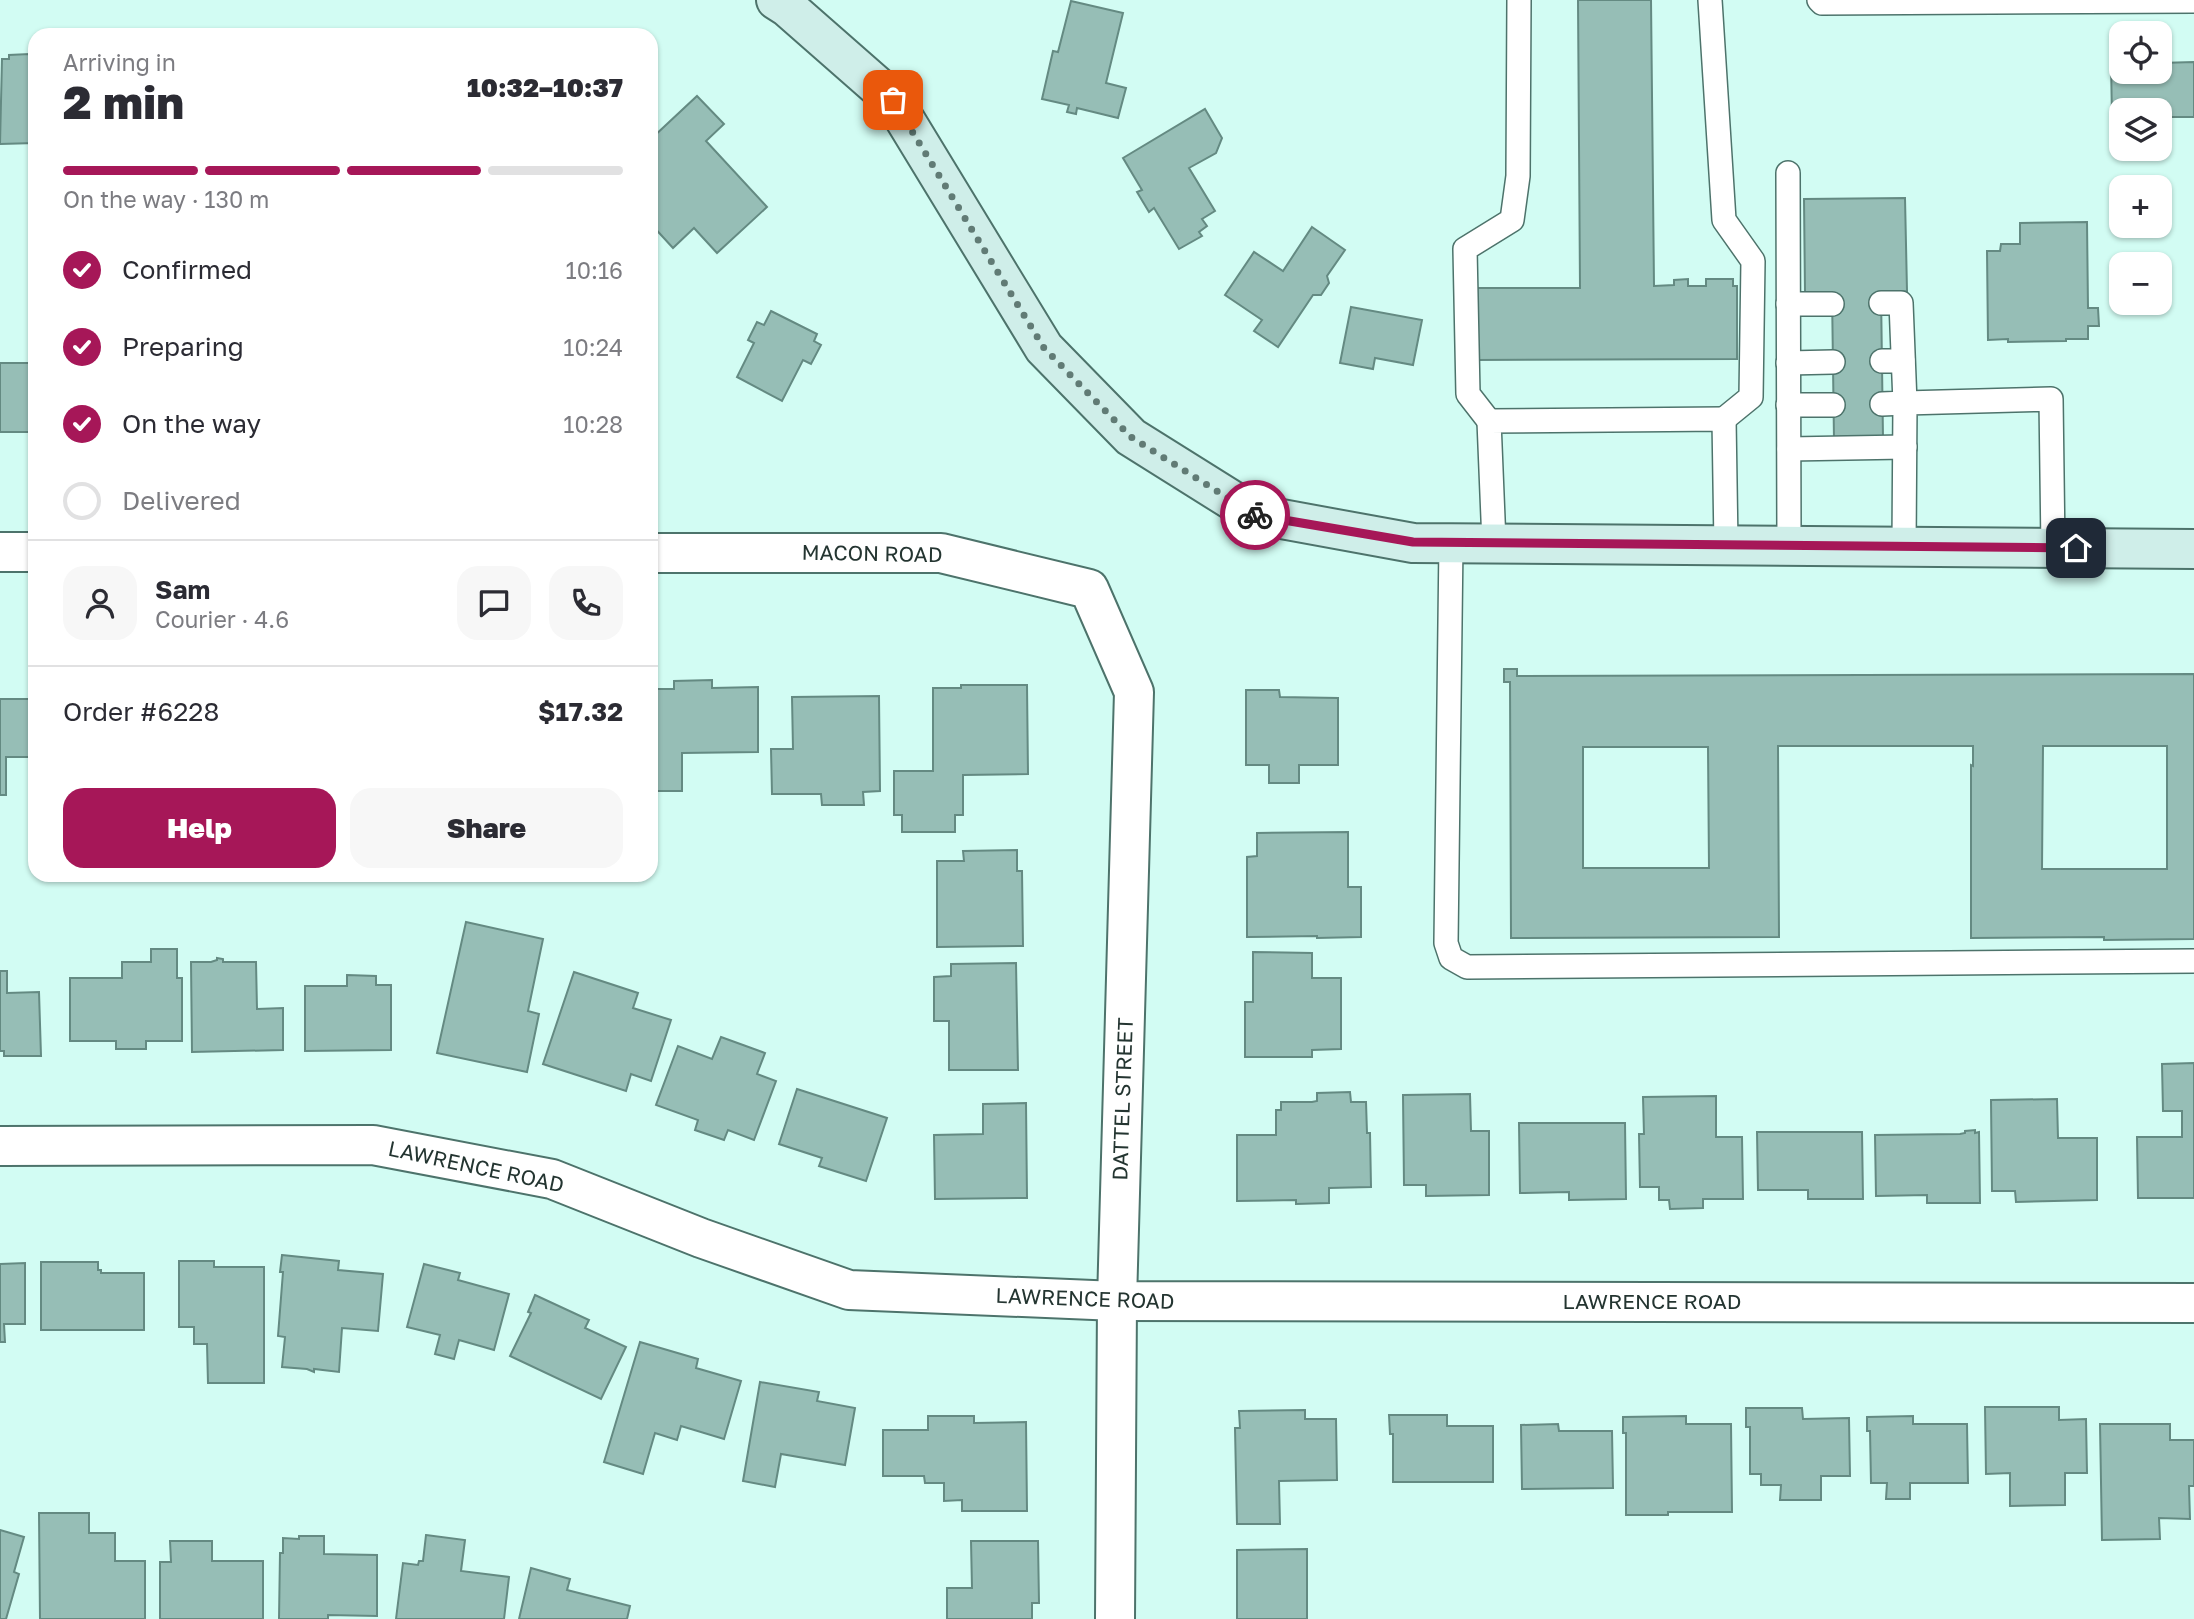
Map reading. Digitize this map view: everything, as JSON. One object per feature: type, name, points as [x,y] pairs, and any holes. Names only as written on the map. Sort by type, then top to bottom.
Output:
[{"type":"main road","points":[[788,2],[893,100],[1044,348],[1131,437],[1254,514],[1413,542],[2194,549]]},
{"type":"street","points":[[0,552],[28,552]]},
{"type":"street","name":"MACON ROAD","points":[[658,553],[941,553],[1089,589]]},
{"type":"street","name":"DATTEL STREET","points":[[1089,589],[1134,692],[1117,1301],[1115,1619]]},
{"type":"street","name":"LAWRENCE ROAD","points":[[0,1146],[373,1145],[552,1179],[701,1238],[849,1290],[1117,1301],[2194,1303]]},
{"type":"lane","points":[[1494,542],[1489,421],[1468,394],[1465,249],[1512,220],[1518,176],[1519,0]]},
{"type":"lane","points":[[1489,421],[1724,419],[1752,397],[1753,261],[1724,220],[1710,0]]},
{"type":"lane","points":[[1819,0],[1822,3],[2194,1]]},
{"type":"lane","points":[[1788,173],[1789,545]]},
{"type":"lane","points":[[1788,304],[1832,303]]},
{"type":"lane","points":[[1881,303],[1901,303],[1892,361],[1905,403],[1904,547]]},
{"type":"lane","points":[[1788,363],[1833,362]]},
{"type":"lane","points":[[1882,404],[2051,399],[2053,548]]},
{"type":"lane","points":[[1788,405],[1833,405]]},
{"type":"lane","points":[[1724,419],[1726,545]]},
{"type":"lane","points":[[1788,449],[1905,447]]},
{"type":"lane","points":[[1451,543],[1446,943],[1451,958],[1467,967],[2194,961]]},
{"type":"building","points":[[1578,0],[1651,0],[1654,286],[1674,285],[1674,280],[1688,279],[1688,286],[1706,286],[1706,279],[1733,279],[1733,286],[1737,286],[1737,359],[1476,360],[1475,288],[1580,288]]},
{"type":"building","points":[[1071,1],[1123,13],[1106,83],[1126,88],[1118,118],[1077,108],[1076,114],[1067,112],[1069,105],[1042,99],[1053,51],[1058,52]]},
{"type":"building","points":[[28,54],[28,143],[0,144],[2,59],[9,59],[9,55]]},
{"type":"building","points":[[2194,62],[2194,117],[2172,117],[2172,98],[2112,98],[2111,84],[2172,84],[2172,63]]},
{"type":"building","points":[[697,96],[724,124],[706,141],[767,207],[717,253],[694,228],[673,248],[658,232],[658,132]]},
{"type":"building","points":[[1205,109],[1222,138],[1216,153],[1189,168],[1215,211],[1202,219],[1207,226],[1199,232],[1202,236],[1179,249],[1154,208],[1149,212],[1137,192],[1142,190],[1123,158]]},
{"type":"building","points":[[1905,198],[1907,291],[1881,292],[1883,438],[1834,439],[1832,292],[1805,292],[1804,199]]},
{"type":"building","points":[[2087,222],[2088,308],[2098,308],[2099,326],[2088,326],[2088,339],[2008,342],[2008,339],[1988,340],[1987,251],[2000,251],[2001,244],[2020,244],[2020,223]]},
{"type":"building","points":[[1312,227],[1345,250],[1327,276],[1329,283],[1321,295],[1313,295],[1278,347],[1254,331],[1262,320],[1225,295],[1254,252],[1283,271]]},
{"type":"building","points":[[1351,307],[1422,320],[1413,365],[1375,358],[1373,369],[1340,363]]},
{"type":"building","points":[[771,311],[817,334],[814,341],[821,345],[811,364],[803,360],[782,401],[737,377],[754,343],[748,340],[757,322],[764,325]]},
{"type":"building","points":[[0,363],[28,363],[28,432],[0,432]]},
{"type":"building","points":[[1504,669],[1517,669],[1517,676],[2194,674],[2194,939],[1971,938],[1973,746],[1778,746],[1779,937],[1511,938],[1510,682],[1504,682]],"holes":[[[2043,746],[2167,746],[2167,869],[2042,869]],[[1583,747],[1708,747],[1709,868],[1583,868]]]},
{"type":"building","points":[[712,680],[712,688],[758,687],[758,752],[682,753],[682,791],[658,791],[658,689],[674,689],[674,681]]},
{"type":"building","points":[[961,685],[1027,685],[1028,774],[963,775],[963,815],[955,815],[955,832],[902,832],[902,815],[894,815],[894,771],[933,771],[933,688],[961,688]]},
{"type":"building","points":[[1246,690],[1279,690],[1280,697],[1338,698],[1338,765],[1299,765],[1299,783],[1269,783],[1269,765],[1246,765]]},
{"type":"building","points":[[879,696],[880,791],[863,792],[864,805],[822,805],[821,794],[772,794],[771,749],[793,749],[792,697]]},
{"type":"building","points":[[0,699],[28,699],[28,757],[6,757],[6,795],[0,795]]},
{"type":"building","points":[[1348,832],[1348,887],[1361,887],[1361,937],[1247,937],[1247,857],[1257,856],[1257,833]]},
{"type":"building","points":[[1017,850],[1017,871],[1022,871],[1023,946],[937,947],[937,861],[964,861],[963,851]]},
{"type":"building","points":[[466,922],[543,939],[528,1011],[539,1014],[527,1072],[437,1053]]},
{"type":"building","points":[[151,949],[177,949],[177,978],[182,978],[182,1041],[146,1041],[146,1049],[116,1049],[116,1041],[70,1041],[70,978],[122,978],[122,962],[151,962]]},
{"type":"building","points":[[1253,952],[1312,953],[1312,978],[1341,978],[1341,1049],[1312,1050],[1312,1057],[1245,1057],[1245,1002],[1253,1002]]},
{"type":"building","points":[[217,958],[223,959],[223,962],[256,962],[257,1009],[283,1008],[283,1050],[192,1052],[191,962],[211,962]]},
{"type":"building","points":[[1016,963],[1018,1070],[949,1070],[949,1021],[934,1021],[934,977],[951,976],[951,964]]},
{"type":"building","points":[[0,971],[7,971],[7,993],[39,992],[41,1056],[4,1056],[4,1051],[0,1051]]},
{"type":"building","points":[[574,972],[638,993],[633,1008],[671,1020],[651,1081],[631,1074],[626,1091],[543,1064]]},
{"type":"building","points":[[347,975],[376,976],[376,985],[391,985],[391,1050],[305,1051],[305,986],[347,986]]},
{"type":"building","points":[[721,1037],[765,1053],[757,1074],[776,1081],[754,1140],[728,1130],[724,1140],[695,1130],[698,1120],[656,1105],[678,1046],[712,1059]]},
{"type":"building","points":[[2194,1063],[2194,1198],[2138,1198],[2137,1137],[2182,1137],[2182,1111],[2163,1111],[2162,1064]]},
{"type":"building","points":[[797,1089],[887,1118],[866,1181],[819,1166],[822,1158],[779,1144]]},
{"type":"building","points":[[1350,1092],[1351,1102],[1366,1102],[1367,1133],[1370,1133],[1371,1187],[1329,1188],[1329,1203],[1296,1204],[1296,1200],[1237,1201],[1237,1135],[1276,1135],[1276,1110],[1281,1110],[1281,1102],[1312,1102],[1317,1101],[1317,1093]]},
{"type":"building","points":[[1470,1094],[1471,1131],[1489,1131],[1489,1195],[1426,1196],[1426,1185],[1404,1185],[1403,1095]]},
{"type":"building","points":[[1716,1096],[1716,1137],[1742,1137],[1743,1199],[1703,1199],[1703,1208],[1670,1209],[1669,1200],[1659,1200],[1659,1187],[1640,1187],[1639,1134],[1644,1134],[1643,1097]]},
{"type":"building","points":[[2057,1099],[2058,1138],[2097,1138],[2097,1200],[2016,1202],[2015,1191],[1992,1191],[1991,1100]]},
{"type":"building","points":[[1026,1103],[1027,1198],[935,1199],[934,1135],[983,1134],[983,1104]]},
{"type":"building","points":[[1519,1123],[1625,1123],[1626,1199],[1569,1200],[1569,1192],[1520,1193]]},
{"type":"building","points":[[1975,1130],[1975,1133],[1979,1132],[1980,1203],[1927,1203],[1927,1195],[1876,1196],[1875,1135],[1960,1134]]},
{"type":"building","points":[[1757,1132],[1862,1132],[1863,1199],[1808,1199],[1808,1190],[1758,1190]]},
{"type":"building","points":[[282,1255],[339,1261],[338,1270],[383,1274],[378,1331],[342,1328],[339,1372],[314,1369],[314,1372],[282,1367],[285,1337],[278,1336]]},
{"type":"building","points":[[179,1261],[214,1261],[214,1267],[264,1267],[264,1383],[208,1383],[207,1344],[194,1344],[194,1327],[179,1327]]},
{"type":"building","points":[[41,1262],[98,1262],[98,1270],[101,1270],[101,1273],[144,1273],[144,1330],[41,1330]]},
{"type":"building","points":[[25,1263],[25,1324],[4,1324],[5,1342],[0,1342],[0,1264]]},
{"type":"building","points":[[424,1264],[460,1273],[458,1280],[509,1294],[494,1350],[459,1340],[454,1359],[435,1354],[440,1335],[407,1327]]},
{"type":"building","points":[[535,1295],[589,1320],[585,1328],[626,1347],[601,1399],[510,1356],[531,1313],[528,1312]]},
{"type":"building","points":[[640,1342],[698,1359],[696,1368],[741,1381],[724,1439],[681,1426],[677,1440],[655,1433],[643,1474],[604,1462]]},
{"type":"building","points":[[760,1382],[819,1392],[817,1401],[855,1408],[845,1465],[781,1454],[775,1487],[743,1481]]},
{"type":"building","points":[[1985,1407],[2059,1407],[2059,1420],[2086,1419],[2087,1473],[2065,1473],[2065,1505],[2010,1506],[2010,1473],[1986,1474]]},
{"type":"building","points":[[1746,1408],[1802,1408],[1803,1419],[1849,1418],[1850,1476],[1821,1476],[1821,1500],[1780,1500],[1781,1485],[1761,1485],[1761,1474],[1750,1474],[1750,1427],[1746,1427]]},
{"type":"building","points":[[1305,1410],[1305,1419],[1336,1419],[1337,1480],[1279,1481],[1280,1524],[1237,1524],[1235,1428],[1240,1428],[1239,1411]]},
{"type":"building","points":[[1389,1415],[1447,1415],[1447,1426],[1493,1426],[1493,1482],[1393,1482],[1393,1434],[1390,1434]]},
{"type":"building","points":[[928,1416],[974,1416],[974,1423],[1026,1422],[1027,1511],[962,1511],[962,1500],[944,1501],[944,1483],[925,1483],[924,1476],[883,1476],[883,1430],[928,1430]]},
{"type":"building","points":[[1686,1416],[1686,1424],[1731,1424],[1732,1512],[1626,1515],[1626,1433],[1623,1433],[1623,1417]]},
{"type":"building","points":[[1913,1416],[1913,1424],[1967,1424],[1968,1483],[1910,1483],[1910,1499],[1886,1499],[1887,1483],[1871,1483],[1870,1431],[1867,1431],[1867,1417]]},
{"type":"building","points":[[1558,1424],[1559,1431],[1612,1431],[1613,1488],[1522,1489],[1521,1425]]},
{"type":"building","points":[[2100,1424],[2170,1424],[2170,1440],[2194,1440],[2194,1486],[2189,1486],[2190,1519],[2159,1518],[2160,1539],[2102,1540]]},
{"type":"building","points":[[39,1513],[89,1513],[89,1533],[115,1533],[115,1561],[145,1561],[145,1619],[40,1619]]},
{"type":"building","points":[[0,1530],[24,1537],[14,1572],[19,1574],[6,1619],[0,1619]]},
{"type":"building","points":[[426,1535],[465,1540],[461,1571],[509,1577],[504,1619],[396,1619],[403,1563],[418,1565],[419,1561],[423,1561]]},
{"type":"building","points":[[299,1536],[324,1536],[324,1554],[377,1555],[377,1616],[328,1615],[328,1619],[279,1619],[280,1553],[283,1553],[283,1538],[299,1539]]},
{"type":"building","points":[[170,1541],[212,1541],[212,1561],[263,1561],[263,1619],[160,1619],[160,1562],[171,1562]]},
{"type":"building","points":[[971,1541],[1038,1541],[1039,1603],[1032,1603],[1032,1619],[947,1619],[947,1588],[972,1588]]},
{"type":"building","points":[[1307,1549],[1307,1619],[1237,1619],[1237,1550]]},
{"type":"building","points":[[531,1568],[570,1579],[567,1590],[630,1606],[627,1619],[519,1619]]},
{"type":"way so far","points":[[893,100],[1044,348],[1131,437],[1255,515]]},
{"type":"route","points":[[1255,515],[1413,542],[2076,548]]}]
